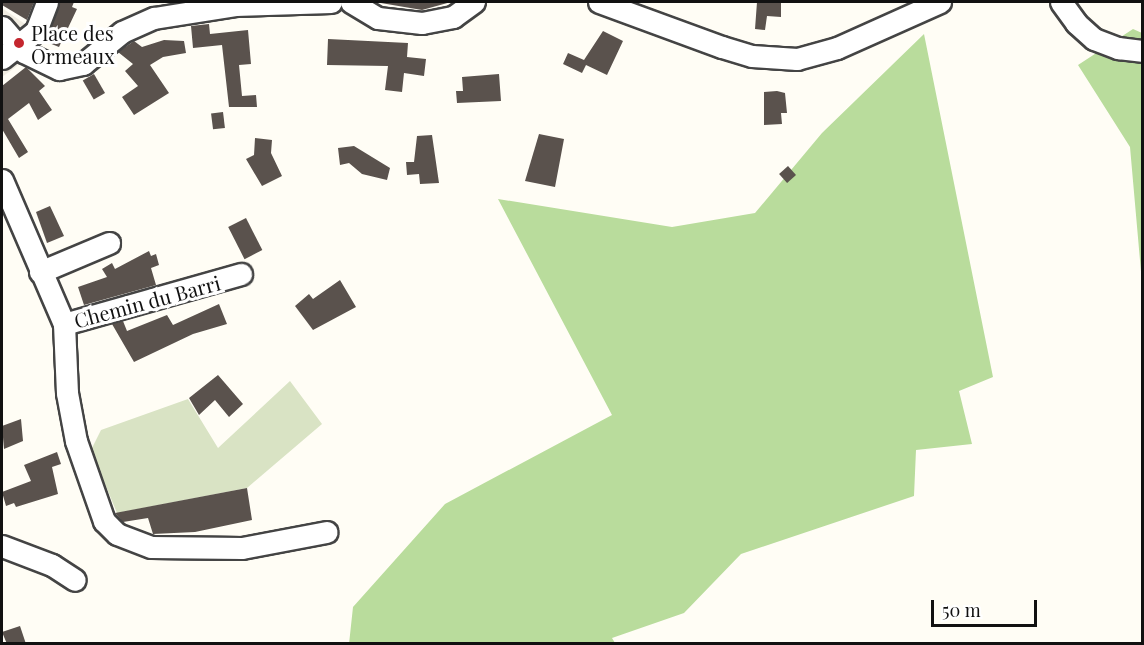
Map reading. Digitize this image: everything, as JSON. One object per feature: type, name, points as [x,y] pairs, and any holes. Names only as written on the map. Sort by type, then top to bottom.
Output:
[{"type":"street","points":[[10,51],[36,32],[47,2]]},
{"type":"street","points":[[10,51],[59,69],[71,68],[83,64],[122,32],[154,18],[235,5],[331,2]]},
{"type":"street","points":[[351,2],[378,18],[422,23],[453,17],[474,2]]},
{"type":"street","points":[[599,2],[752,56],[797,58],[837,48],[940,2]]},
{"type":"street","points":[[1061,2],[1076,23],[1094,39],[1118,48],[1143,51]]},
{"type":"street","points":[[2,27],[10,51]]},
{"type":"street","name":"Chemin du Barri","points":[[2,180],[64,324],[241,274]]},
{"type":"street","points":[[40,272],[109,243]]},
{"type":"street","points":[[64,324],[67,393],[76,441],[96,506],[117,534],[151,546],[242,548],[327,532]]},
{"type":"street","points":[[2,546],[52,565],[75,580]]},
{"type":"green space","points":[[1133,29],[1142,33],[1142,283],[1130,147],[1078,65]]},
{"type":"green space","points":[[924,34],[993,377],[959,391],[972,444],[916,450],[914,496],[741,554],[684,613],[612,638],[615,643],[349,644],[353,607],[445,504],[612,415],[498,199],[672,227],[755,213],[822,133]]},
{"type":"green space","points":[[290,381],[322,424],[247,488],[117,513],[91,450],[101,430],[188,399],[218,448]]},
{"type":"shaded area","name":"Place des Ormeaux","points":[[2,8],[38,33],[35,53],[2,77]]},
{"type":"building","points":[[2,2],[34,2],[27,20],[2,5]]},
{"type":"building","points":[[60,2],[74,2],[72,7],[77,9],[59,47],[44,41]]},
{"type":"building","points":[[375,2],[451,2],[422,10]]},
{"type":"building","points":[[757,2],[781,2],[781,17],[767,16],[765,30],[755,29]]},
{"type":"building","points":[[209,24],[210,34],[248,30],[251,64],[239,65],[242,96],[256,95],[257,107],[229,107],[222,45],[193,48],[191,26]]},
{"type":"building","points":[[603,31],[623,41],[607,75],[586,65],[582,73],[563,64],[568,53],[584,60]]},
{"type":"building","points":[[328,39],[408,43],[407,57],[426,59],[424,76],[404,73],[402,92],[385,90],[388,66],[327,65]]},
{"type":"building","points":[[164,40],[184,41],[186,53],[163,57],[150,65],[169,93],[134,115],[122,97],[138,86],[125,71],[133,64],[118,52],[134,41],[142,47]]},
{"type":"building","points":[[26,67],[45,86],[39,91],[52,110],[38,120],[29,103],[8,119],[28,152],[19,158],[2,129],[2,86]]},
{"type":"building","points":[[94,74],[105,93],[94,100],[83,80]]},
{"type":"building","points":[[499,74],[501,101],[457,103],[456,91],[463,91],[462,77]]},
{"type":"building","points":[[764,92],[785,93],[787,113],[781,113],[782,124],[764,125]]},
{"type":"building","points":[[223,112],[225,128],[213,129],[211,113]]},
{"type":"building","points":[[539,134],[564,139],[555,187],[525,181]]},
{"type":"building","points":[[432,135],[439,183],[420,184],[419,174],[407,175],[406,162],[414,162],[417,136]]},
{"type":"building","points":[[255,138],[272,140],[271,153],[282,176],[262,186],[246,159],[254,155]]},
{"type":"building","points":[[354,146],[390,168],[387,180],[362,174],[349,163],[340,165],[338,148]]},
{"type":"building","points":[[788,166],[796,175],[787,183],[779,174]]},
{"type":"building","points":[[50,206],[64,236],[47,243],[36,212]]},
{"type":"building","points":[[246,218],[262,250],[245,259],[228,227]]},
{"type":"building","points":[[149,251],[151,256],[156,254],[159,265],[151,268],[156,285],[84,305],[78,287],[107,277],[102,269],[112,263],[115,269]]},
{"type":"building","points":[[340,280],[356,307],[313,330],[295,306],[309,294],[313,299]]},
{"type":"building","points":[[219,304],[227,324],[193,334],[134,362],[112,324],[123,321],[127,331],[167,315],[173,325]]},
{"type":"building","points":[[218,375],[243,404],[229,417],[215,400],[199,415],[189,398]]},
{"type":"building","points":[[21,419],[23,441],[4,449],[2,426]]},
{"type":"building","points":[[57,452],[61,464],[52,467],[58,494],[16,507],[14,503],[6,506],[2,492],[31,481],[24,465]]},
{"type":"building","points":[[247,488],[252,520],[195,532],[153,534],[148,518],[123,522],[115,513]]},
{"type":"building","points":[[20,626],[26,644],[7,644],[2,632]]},
{"type":"place","name":"Place des Ormeaux","points":[[19,43]]}]
